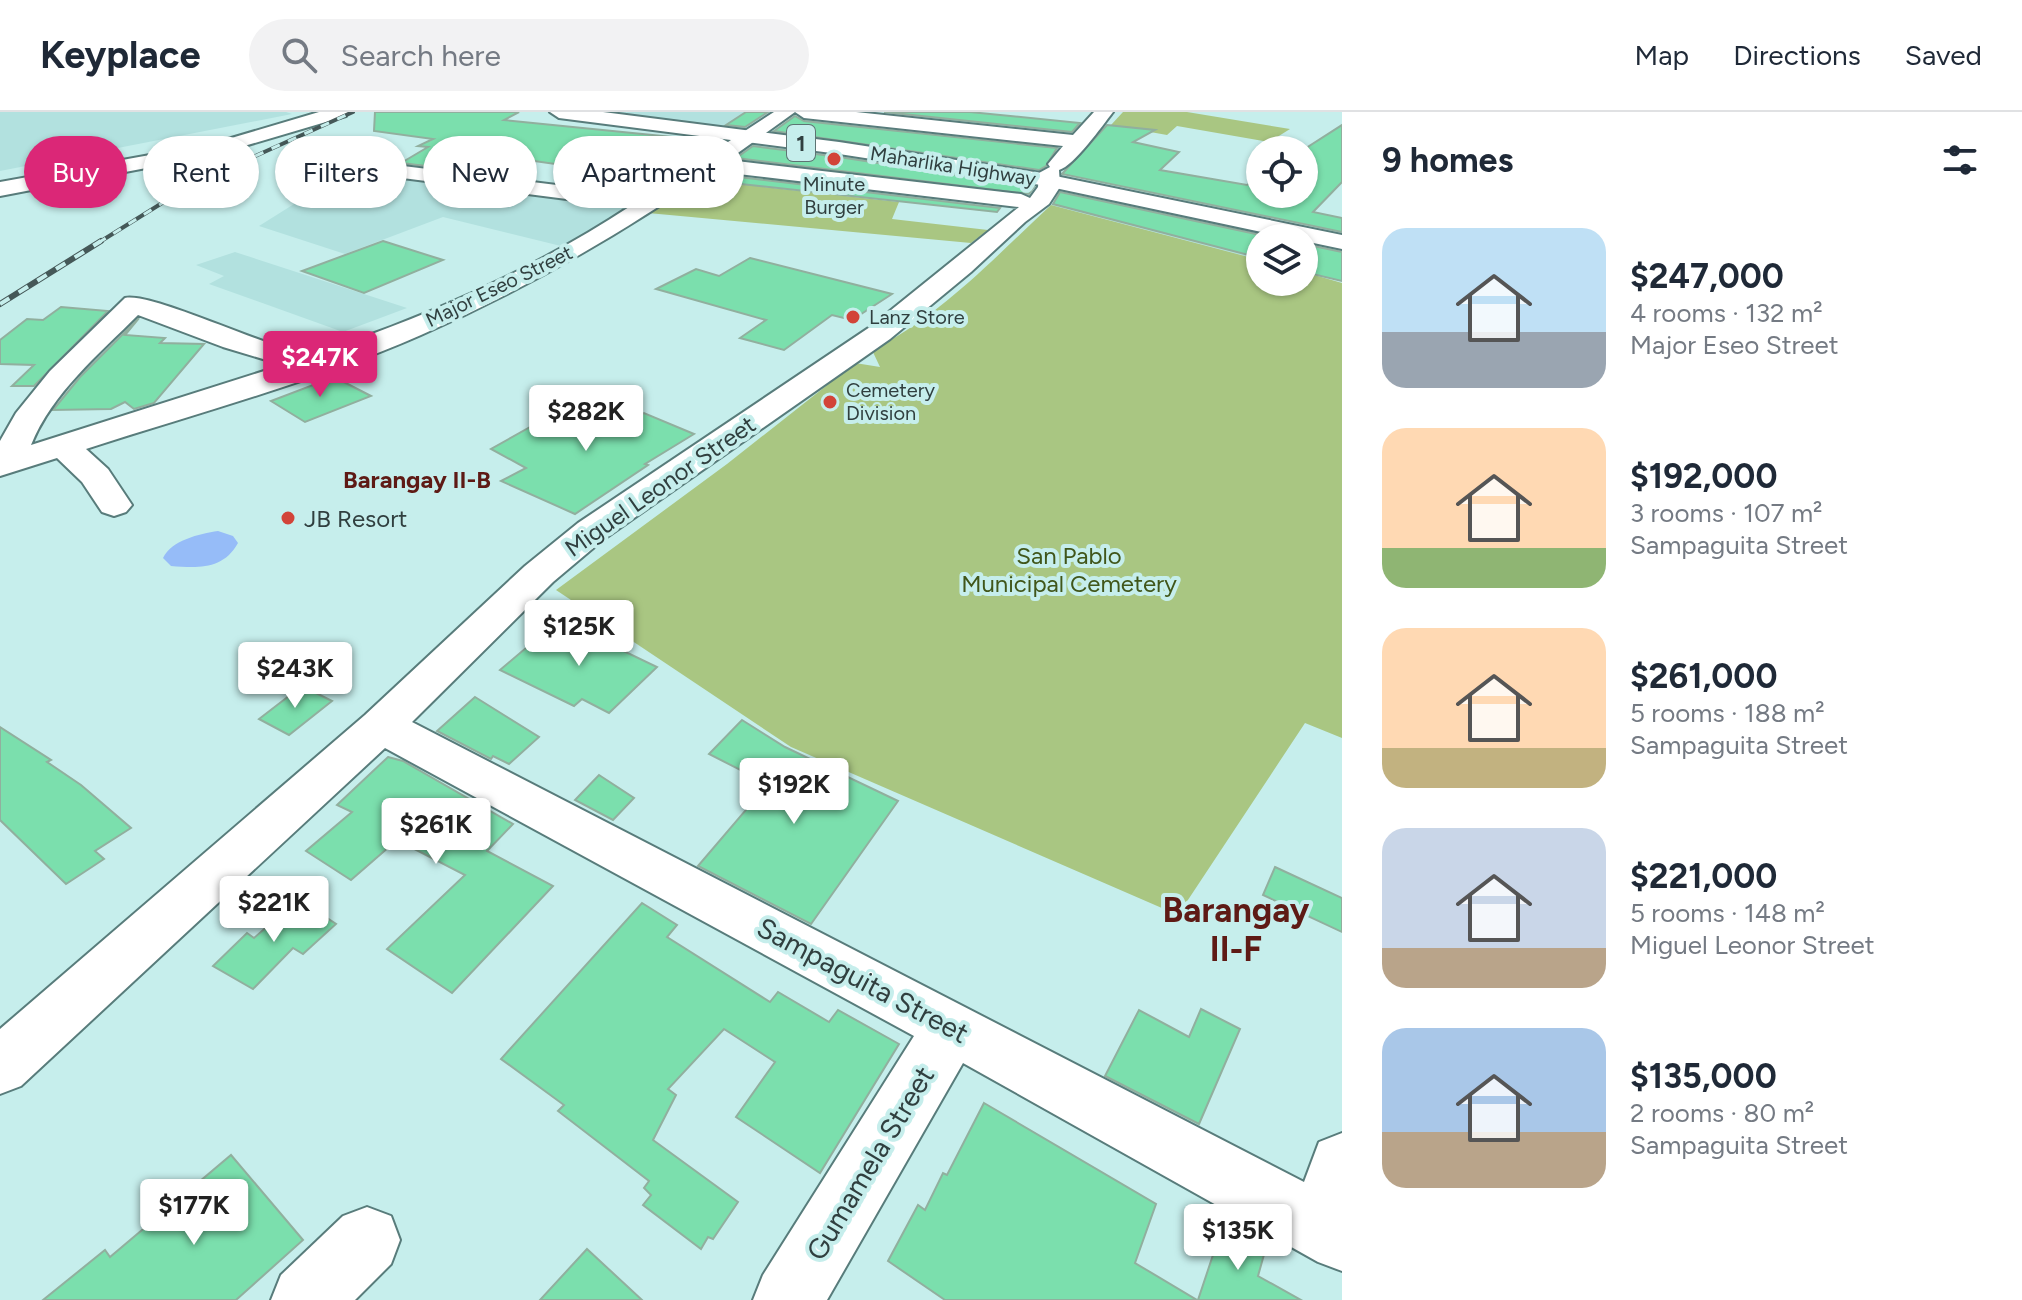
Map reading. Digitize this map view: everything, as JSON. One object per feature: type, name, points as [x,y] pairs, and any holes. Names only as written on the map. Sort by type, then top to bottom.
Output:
[{"type":"street","points":[[0,189],[214,149],[339,112]]},
{"type":"street","name":"Maharlika Highway","points":[[559,112],[1048,178],[1342,242]]},
{"type":"street","name":"Major Eseo Street","points":[[744,138],[786,112]]},
{"type":"street","points":[[804,112],[1080,142]]},
{"type":"street","name":"Miguel Leonor Street","points":[[0,1067],[381,726],[539,574],[591,531],[880,333],[953,275],[1019,209],[1027,214],[1047,191],[1048,178],[1104,112]]},
{"type":"street","points":[[744,169],[1019,209]]},
{"type":"street","points":[[407,172],[553,191]]},
{"type":"street","name":"Major Eseo Street","points":[[4,465],[314,365],[410,330],[550,263],[644,208]]},
{"type":"street","points":[[4,465],[13,440],[55,385],[134,304],[233,341],[314,365]]},
{"type":"street","points":[[63,446],[96,476],[114,505]]},
{"type":"street","name":"Sampaguita Street","points":[[381,726],[952,1027],[1332,1233]]},
{"type":"street","name":"Gumamela Street","points":[[788,1300],[952,1027]]},
{"type":"street","points":[[1332,1233],[1342,1164]]},
{"type":"street","points":[[306,1300],[367,1240]]},
{"type":"shaded area","points":[[0,112],[292,114],[179,136],[143,136],[143,143],[127,146],[127,136],[24,136],[24,166],[0,171]]},
{"type":"shaded area","points":[[612,112],[778,112],[751,131]]},
{"type":"shaded area","points":[[750,141],[787,146],[1029,184],[1016,198],[911,185],[919,176],[785,158],[772,169],[744,165],[744,145]]},
{"type":"shaded area","points":[[407,177],[423,179],[423,208],[537,208],[537,194],[553,197],[553,208],[628,208],[565,247],[443,217],[345,254],[259,226],[288,208],[407,208]]},
{"type":"shaded area","points":[[1071,193],[1246,230],[1246,256],[1051,205]]},
{"type":"shaded area","points":[[235,252],[407,308],[343,332],[209,284],[224,276],[196,265]]},
{"type":"green space","points":[[1123,112],[1187,112],[1290,129],[1279,136],[1246,138],[1177,126],[1167,135],[1111,125]]},
{"type":"green space","points":[[744,185],[899,202],[892,219],[988,230],[971,243],[648,213],[655,208],[744,208]]},
{"type":"green space","name":"San Pablo Municipal Cemetery","points":[[1051,205],[1246,256],[1246,296],[1318,296],[1318,276],[1342,283],[1342,738],[1305,723],[1178,915],[791,747],[556,590],[727,464],[826,386],[849,362],[880,367],[872,350],[921,321],[988,265]]},
{"type":"water","points":[[218,531],[233,536],[238,543],[217,563],[200,567],[171,566],[163,558],[179,542]]},
{"type":"building","points":[[375,112],[519,112],[504,120],[663,136],[553,136],[553,164],[537,161],[537,136],[423,138],[374,131]]},
{"type":"building","points":[[746,112],[768,112],[745,127],[726,125]]},
{"type":"building","points":[[884,112],[970,112],[1080,123],[1072,132]]},
{"type":"building","points":[[795,116],[804,121],[1057,148],[1046,166],[1039,170],[774,131]]},
{"type":"building","points":[[1107,125],[1155,130],[1133,142],[1179,152],[1160,170],[1246,185],[1246,208],[1317,208],[1313,212],[1342,218],[1342,232],[1318,227],[1318,224],[1303,224],[1062,174]]},
{"type":"building","points":[[1342,125],[1342,182],[1318,207],[1318,140]]},
{"type":"building","points":[[753,146],[1034,187],[1029,194],[744,159],[744,152]]},
{"type":"building","points":[[423,150],[423,166],[407,164],[407,159]]},
{"type":"building","points":[[744,178],[1000,208],[997,212],[744,184]]},
{"type":"building","points":[[1060,192],[1246,232],[1246,254],[1053,204]]},
{"type":"building","points":[[383,241],[443,260],[364,293],[302,271]]},
{"type":"building","points":[[1318,247],[1342,252],[1342,281],[1318,275]]},
{"type":"building","points":[[750,258],[892,294],[852,320],[832,315],[784,350],[740,338],[766,320],[656,289],[696,269],[719,276]]},
{"type":"building","points":[[61,307],[108,311],[34,386],[12,386],[34,365],[0,364],[0,340],[27,319],[43,320]]},
{"type":"building","points":[[139,318],[125,335],[165,338],[160,343],[204,344],[154,403],[134,409],[125,402],[111,409],[53,410],[80,377]]},
{"type":"building","points":[[334,377],[371,396],[305,422],[271,401]]},
{"type":"building","points":[[601,401],[639,416],[644,413],[694,434],[645,464],[648,465],[575,514],[501,481],[526,468],[491,449],[564,408],[579,414]]},
{"type":"building","points":[[559,620],[657,667],[609,713],[582,699],[574,706],[500,670]]},
{"type":"building","points":[[302,686],[332,701],[289,735],[259,719]]},
{"type":"building","points":[[475,697],[539,737],[509,764],[493,756],[491,759],[437,731]]},
{"type":"building","points":[[742,720],[785,747],[898,801],[811,924],[698,866],[768,784],[709,754]]},
{"type":"building","points":[[0,727],[51,760],[47,762],[81,785],[131,828],[95,851],[104,859],[66,884],[0,820]]},
{"type":"building","points":[[388,757],[403,761],[513,824],[487,851],[553,886],[452,993],[387,949],[465,875],[397,840],[351,880],[306,851],[352,812],[337,805]]},
{"type":"building","points":[[599,775],[634,798],[613,820],[575,800]]},
{"type":"building","points":[[1275,867],[1342,898],[1342,932],[1263,895]]},
{"type":"building","points":[[298,899],[336,924],[303,954],[293,948],[253,989],[213,966],[247,933],[254,938]]},
{"type":"building","points":[[642,903],[677,925],[667,937],[770,1002],[778,992],[829,1022],[838,1010],[899,1044],[820,1173],[736,1117],[775,1062],[724,1029],[668,1089],[676,1095],[653,1140],[738,1202],[713,1239],[708,1237],[701,1249],[643,1205],[651,1195],[644,1188],[649,1181],[558,1111],[564,1105],[501,1059]]},
{"type":"building","points":[[1201,1009],[1240,1029],[1199,1124],[1105,1076],[1139,1010],[1189,1037]]},
{"type":"building","points":[[984,1103],[1156,1204],[1135,1263],[1197,1300],[945,1300],[888,1261],[918,1205],[925,1210],[943,1173],[947,1175]]},
{"type":"building","points":[[231,1155],[303,1240],[236,1300],[43,1300],[105,1250],[110,1257]]},
{"type":"building","points":[[1223,1225],[1265,1251],[1258,1276],[1301,1300],[1198,1300]]},
{"type":"building","points":[[587,1249],[642,1300],[540,1300]]},
{"type":"railway","points":[[98,243],[191,185],[353,112]]},
{"type":"railway","points":[[0,304],[101,241]]},
{"type":"place","name":"Minute Burger","points":[[834,159]]},
{"type":"place","name":"Lanz Store","points":[[853,317]]},
{"type":"place","name":"Cemetery Division","points":[[830,402]]},
{"type":"place","name":"JB Resort","points":[[288,518]]},
{"type":"district","name":"Barangay II-B","points":[[417,479]]},
{"type":"district","name":"Barangay II-F","points":[[1236,930]]}]
